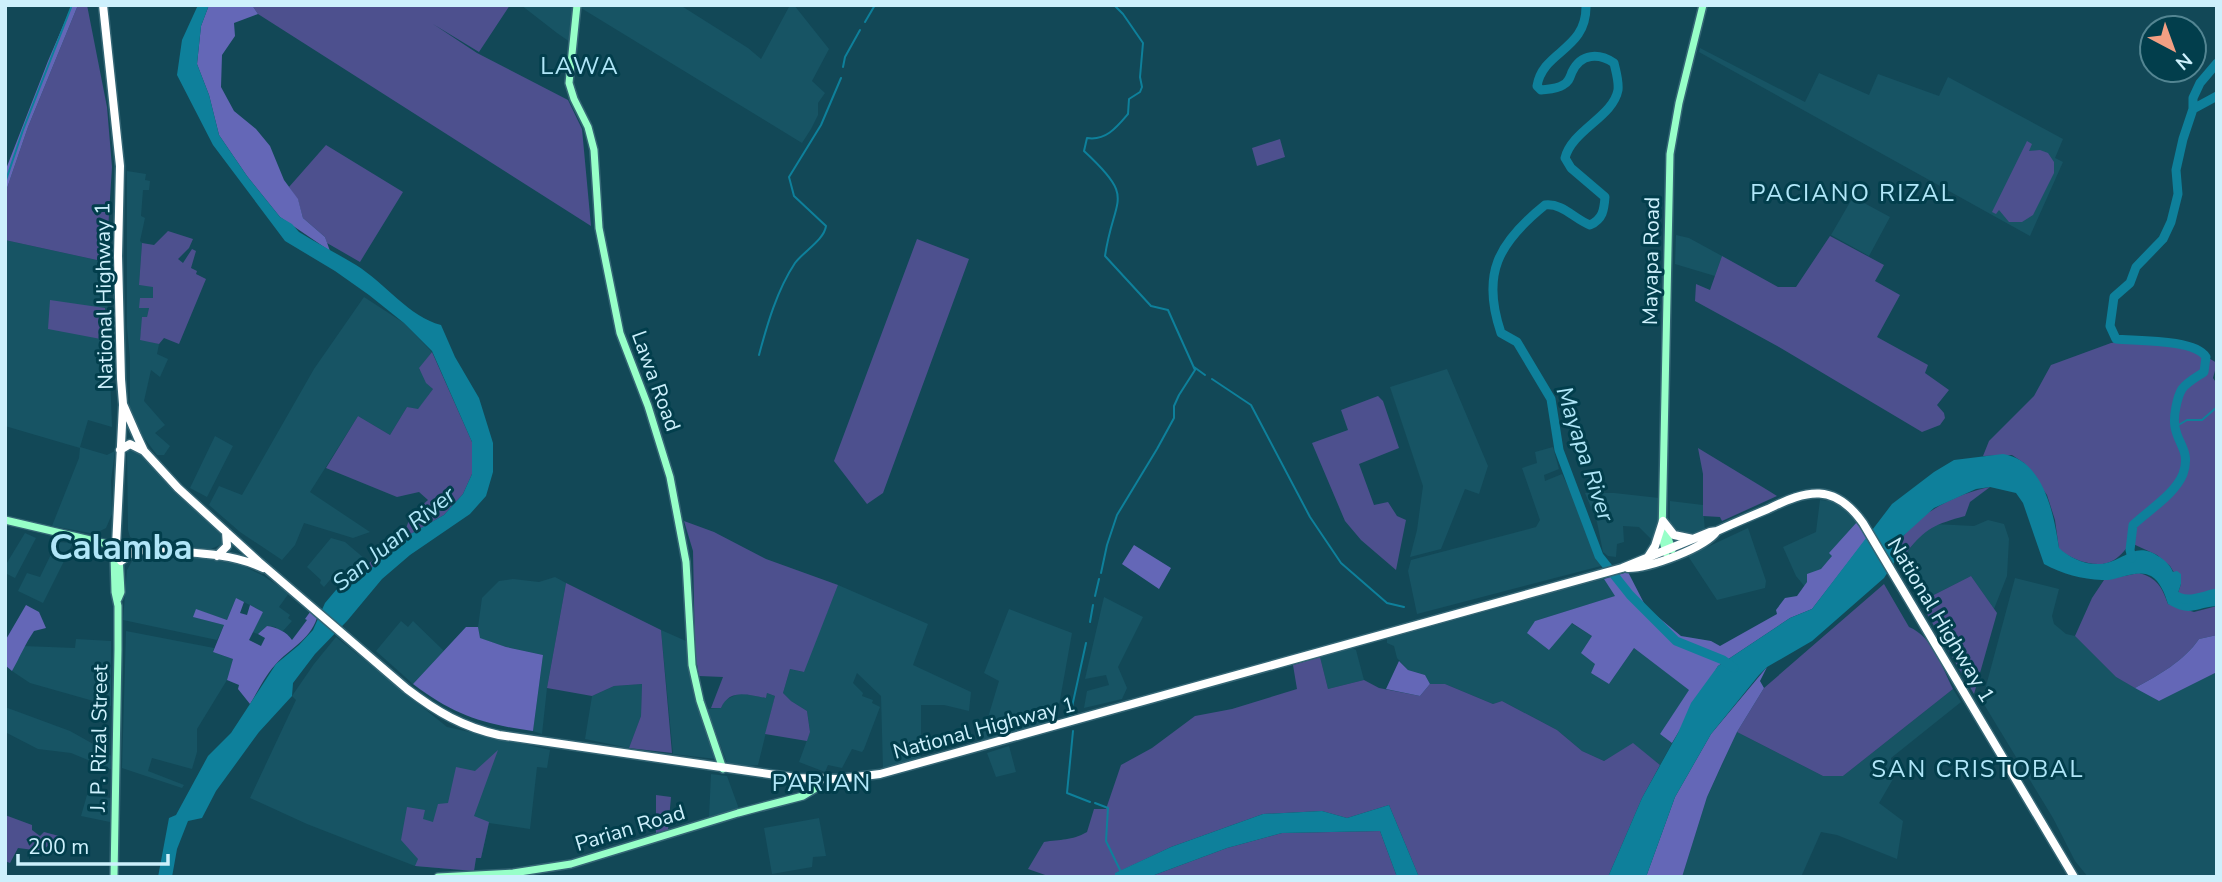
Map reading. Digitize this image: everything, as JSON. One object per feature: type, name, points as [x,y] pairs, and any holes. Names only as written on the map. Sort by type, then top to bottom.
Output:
[{"type":"highway","name":"National Highway 1","points":[[103,5],[117,117],[120,166],[118,284],[123,404],[136,436],[144,451],[160,470],[269,571],[430,707],[458,723],[480,731],[723,769],[819,779],[861,777],[905,768],[1622,568],[1647,557],[1670,553],[1710,531],[1717,531],[1788,499],[1814,492],[1825,493],[1839,498],[1854,510],[1863,523],[2074,877]]},
{"type":"highway","points":[[116,547],[123,404]]},
{"type":"highway","points":[[120,439],[130,440],[136,436]]},
{"type":"highway","points":[[120,450],[130,444],[144,451]]},
{"type":"highway","points":[[1663,521],[1672,534],[1693,539]]},
{"type":"highway","points":[[1647,557],[1656,543],[1663,521]]},
{"type":"highway","points":[[218,556],[227,546],[226,531]]},
{"type":"highway","name":"National Highway 1","points":[[1622,568],[1635,568],[1712,538],[1717,531]]},
{"type":"highway","name":"National Highway 1","points":[[116,547],[218,556],[257,565],[269,571]]},
{"type":"highway","points":[[121,561],[130,554],[142,551]]},
{"type":"main road","name":"Lawa Road","points":[[577,5],[569,83],[588,127],[594,150],[599,228],[620,333],[648,406],[670,477],[686,562],[693,673],[699,701],[723,769]]},
{"type":"main road","name":"Mayapa Road","points":[[1670,553],[1662,540],[1670,154],[1679,103],[1703,5]]},
{"type":"main road","points":[[5,520],[116,547]]},
{"type":"main road","name":"J. P. Rizal Street","points":[[116,547],[121,561],[121,592],[117,600]]},
{"type":"main road","name":"J. P. Rizal Street","points":[[114,877],[116,547]]},
{"type":"main road","name":"Parian Road","points":[[438,877],[533,871],[592,859],[738,813],[803,796],[816,788],[819,779]]},
{"type":"shaded area","points":[[72,5],[78,5],[28,127],[5,194],[6,169]]},
{"type":"shaded area","points":[[78,5],[87,5],[107,107],[112,167],[106,262],[5,240],[5,194],[28,127]]},
{"type":"shaded area","points":[[198,5],[209,5],[201,26],[197,64],[209,95],[219,135],[280,217],[299,232],[367,272],[418,315],[441,325],[455,357],[479,398],[493,443],[493,472],[486,496],[470,514],[410,555],[382,579],[315,654],[293,683],[292,696],[259,732],[216,791],[202,818],[188,821],[177,849],[172,877],[158,877],[169,818],[176,815],[208,756],[231,733],[276,664],[313,630],[325,603],[336,590],[368,571],[409,535],[444,515],[463,494],[472,474],[472,442],[432,351],[404,323],[369,295],[285,241],[213,145],[177,75],[182,40]]},
{"type":"shaded area","points":[[209,5],[252,5],[258,14],[234,23],[235,36],[222,55],[221,87],[234,111],[256,129],[270,146],[284,180],[298,199],[303,218],[325,237],[330,251],[280,217],[219,135],[209,95],[197,64],[201,26]]},
{"type":"shaded area","points":[[252,5],[510,5],[479,52],[433,24],[477,53],[568,100],[582,129],[591,226],[258,14]]},
{"type":"shaded area","points":[[521,5],[576,5],[570,42],[557,33]]},
{"type":"shaded area","points":[[582,5],[680,5],[761,59],[790,5],[794,5],[829,49],[812,81],[825,93],[818,103],[818,115],[811,129],[802,143],[581,8]]},
{"type":"shaded area","points":[[1700,48],[1805,102],[1819,73],[1869,95],[1878,74],[1939,96],[1948,77],[2063,139],[2055,158],[2063,162],[2030,236],[1699,52]]},
{"type":"shaded area","points":[[1280,139],[1285,157],[1257,166],[1252,148]]},
{"type":"shaded area","points":[[2027,141],[2032,144],[2029,151],[2040,150],[2048,153],[2054,162],[2054,173],[2033,215],[2022,222],[2009,222],[1999,210],[1996,214],[1992,212]]},
{"type":"shaded area","points":[[326,145],[403,192],[360,262],[327,243],[325,237],[303,218],[298,200],[289,187]]},
{"type":"shaded area","points":[[127,171],[146,174],[145,180],[150,181],[149,190],[143,190],[141,216],[145,218],[140,241],[139,285],[153,286],[153,298],[140,299],[149,308],[147,317],[143,317],[140,339],[159,344],[157,354],[168,359],[160,377],[151,370],[144,401],[165,425],[155,433],[170,446],[164,455],[157,455],[135,426],[130,411]]},
{"type":"shaded area","points":[[1853,197],[1890,217],[1869,256],[1831,235]]},
{"type":"shaded area","points":[[168,231],[193,239],[189,248],[178,259],[183,263],[192,249],[196,251],[191,268],[206,279],[179,344],[164,338],[159,344],[140,340],[142,317],[147,317],[149,308],[139,308],[140,298],[153,298],[153,287],[139,285],[142,243],[154,245]]},
{"type":"shaded area","points":[[1676,235],[1689,238],[1722,256],[1715,276],[1675,264]]},
{"type":"shaded area","points":[[1830,236],[1884,265],[1875,281],[1900,295],[1877,337],[1928,365],[1925,373],[1949,390],[1937,405],[1945,418],[1940,425],[1922,432],[1779,347],[1695,301],[1696,284],[1710,290],[1722,256],[1778,287],[1796,287]]},
{"type":"shaded area","points":[[917,239],[969,259],[883,493],[867,504],[834,461]]},
{"type":"shaded area","points":[[5,240],[106,262],[112,427],[88,420],[80,447],[107,455],[115,451],[111,480],[112,514],[106,528],[100,531],[90,533],[52,526],[79,458],[80,448],[5,426]]},
{"type":"shaded area","points":[[364,297],[404,323],[432,352],[419,369],[433,389],[418,410],[407,407],[390,435],[358,416],[310,492],[370,532],[353,538],[304,523],[295,545],[282,560],[240,532],[209,505],[219,486],[242,495],[314,369]]},
{"type":"shaded area","points":[[50,300],[105,308],[106,340],[48,329]]},
{"type":"shaded area","points":[[2130,340],[2185,344],[2217,363],[2213,378],[2217,384],[2217,591],[2186,601],[2180,599],[2178,593],[2181,584],[2170,566],[2157,555],[2131,543],[2117,558],[2108,563],[2093,564],[2064,553],[2059,549],[2055,520],[2047,495],[2024,463],[2012,455],[1983,456],[1989,441],[2034,396],[2051,365],[2111,343]]},
{"type":"shaded area","points":[[432,352],[472,442],[472,474],[463,494],[444,515],[409,535],[368,571],[346,584],[343,581],[363,564],[366,566],[405,531],[411,515],[428,500],[419,492],[397,497],[326,468],[358,416],[390,435],[407,407],[418,409],[433,389],[426,383],[419,368]]},
{"type":"shaded area","points":[[1447,369],[1488,466],[1479,494],[1465,489],[1441,549],[1410,557],[1423,486],[1390,387]]},
{"type":"shaded area","points":[[1378,396],[1383,401],[1399,448],[1359,464],[1374,505],[1388,502],[1397,516],[1406,520],[1396,570],[1361,540],[1345,521],[1312,443],[1348,430],[1341,410]]},
{"type":"shaded area","points":[[215,436],[233,446],[207,497],[190,488]]},
{"type":"shaded area","points":[[1553,447],[1559,469],[1544,475],[1545,481],[1562,474],[1588,527],[1601,566],[1417,614],[1408,571],[1411,560],[1536,527],[1540,520],[1522,468],[1537,463],[1535,452]]},
{"type":"shaded area","points":[[1698,448],[1777,496],[1722,521],[1720,517],[1703,516],[1703,474]]},
{"type":"shaded area","points":[[127,450],[135,450],[143,455],[180,495],[222,534],[224,543],[211,549],[138,541],[130,537]]},
{"type":"shaded area","points":[[2003,454],[2017,458],[2028,467],[2045,491],[2059,548],[2063,552],[2078,560],[2100,564],[2135,551],[2150,552],[2165,561],[2173,572],[2181,574],[2178,593],[2180,599],[2186,601],[2217,591],[2217,606],[2192,611],[2176,608],[2168,604],[2157,581],[2146,574],[2102,580],[2051,568],[2044,564],[2023,503],[2016,493],[1990,487],[1976,489],[1934,508],[1902,537],[1897,558],[1884,578],[1812,641],[1767,667],[1759,675],[1711,734],[1675,797],[1646,877],[1608,877],[1642,798],[1678,733],[1691,703],[1718,666],[1790,618],[1812,609],[1892,504],[1934,472],[1954,460]]},
{"type":"shaded area","points":[[1990,487],[1970,502],[1965,516],[1939,525],[1920,537],[1907,552],[1911,566],[1903,573],[1897,559],[1899,544],[1918,520],[1947,502]]},
{"type":"shaded area","points":[[1585,493],[1659,498],[1658,528],[1652,540],[1639,527],[1623,526],[1624,542],[1617,544],[1616,557],[1608,556],[1603,552],[1597,522]]},
{"type":"shaded area","points":[[1820,500],[1831,501],[1844,508],[1860,524],[1811,594],[1796,576],[1783,547],[1816,532]]},
{"type":"shaded area","points":[[1670,501],[1703,505],[1705,532],[1689,536],[1674,530],[1670,524]]},
{"type":"shaded area","points":[[1988,520],[2004,524],[2009,539],[2007,576],[1994,609],[1971,576],[1920,602],[1903,573],[1911,566],[1907,552],[1919,537],[1934,524],[1974,526]]},
{"type":"shaded area","points":[[684,521],[714,532],[766,559],[838,585],[804,672],[790,669],[783,693],[807,711],[810,732],[807,741],[765,734],[775,696],[767,693],[766,698],[734,695],[721,708],[711,708],[723,677],[699,676],[695,652],[693,551]]},
{"type":"shaded area","points":[[1857,522],[1867,538],[1812,609],[1790,618],[1718,666],[1672,743],[1660,734],[1689,690],[1634,648],[1609,684],[1591,673],[1595,664],[1581,653],[1592,636],[1572,623],[1549,650],[1527,633],[1535,621],[1615,596],[1604,579],[1628,572],[1646,607],[1681,636],[1711,641],[1720,646],[1777,614],[1776,610],[1785,598],[1797,596],[1807,582],[1807,574],[1821,569],[1832,556],[1829,553]]},
{"type":"shaded area","points":[[1748,528],[1766,581],[1765,588],[1717,600],[1688,556]]},
{"type":"shaded area","points":[[25,533],[36,538],[15,578],[5,573],[5,566]]},
{"type":"shaded area","points":[[331,538],[345,542],[365,559],[361,562],[363,564],[343,581],[334,575],[324,587],[320,583],[321,580],[307,567]]},
{"type":"shaded area","points":[[57,542],[73,543],[43,603],[18,591],[27,573],[40,577]]},
{"type":"shaded area","points":[[1134,545],[1171,568],[1159,589],[1122,564]]},
{"type":"shaded area","points":[[138,557],[199,558],[241,565],[289,593],[279,607],[290,615],[288,618],[292,621],[282,632],[267,626],[258,634],[252,632],[263,612],[236,598],[227,620],[197,610],[194,617],[224,625],[217,640],[123,620],[127,570]]},
{"type":"shaded area","points":[[2139,573],[2158,584],[2168,604],[2194,612],[2217,606],[2217,635],[2199,639],[2178,661],[2135,688],[2116,677],[2075,636],[2092,598],[2104,580]]},
{"type":"shaded area","points":[[1971,576],[1997,613],[1974,694],[1920,602]]},
{"type":"shaded area","points":[[555,577],[566,583],[547,688],[542,734],[533,731],[543,655],[479,638],[478,627],[482,598],[499,581],[513,579],[539,582]]},
{"type":"shaded area","points":[[2015,578],[2059,589],[2052,616],[2054,624],[2066,634],[2075,636],[2116,677],[2159,701],[2217,672],[2217,877],[2088,877],[2075,861],[2053,818],[1982,701]]},
{"type":"shaded area","points":[[1604,579],[1616,596],[1535,621],[1549,650],[1571,623],[1592,636],[1596,664],[1591,673],[1609,684],[1634,648],[1690,690],[1660,734],[1672,743],[1660,765],[1633,744],[1604,761],[1582,751],[1557,730],[1502,701],[1493,704],[1445,684],[1430,684],[1425,675],[1408,670],[1397,658],[1394,646],[1387,643],[1387,639]]},
{"type":"shaded area","points":[[566,583],[661,630],[672,753],[629,748],[641,716],[642,684],[614,686],[592,696],[547,688]]},
{"type":"shaded area","points":[[1884,584],[1909,627],[1931,645],[1953,689],[1843,776],[1823,776],[1737,732],[1764,688]]},
{"type":"shaded area","points":[[838,585],[928,624],[913,665],[971,692],[969,711],[944,705],[921,705],[921,758],[883,768],[881,696],[857,673],[853,683],[863,693],[862,696],[873,700],[872,703],[880,707],[864,749],[862,752],[852,749],[842,768],[828,765],[825,772],[799,762],[810,732],[807,711],[783,693],[790,669],[803,672]]},
{"type":"shaded area","points":[[1104,597],[1143,617],[1118,667],[1127,688],[1122,699],[1084,708],[1087,691],[1109,685],[1106,675],[1085,679]]},
{"type":"shaded area","points":[[236,598],[244,602],[240,613],[247,615],[250,605],[263,612],[249,640],[261,646],[265,638],[258,634],[267,626],[281,630],[292,640],[310,612],[317,618],[309,633],[271,669],[250,704],[238,689],[239,685],[227,680],[233,659],[213,652],[224,625],[193,617],[196,609],[227,620]]},
{"type":"shaded area","points":[[26,605],[39,612],[46,628],[34,631],[12,671],[5,665],[5,641]]},
{"type":"shaded area","points":[[1009,609],[1072,633],[1056,722],[981,741],[999,681],[984,673]]},
{"type":"shaded area","points":[[401,621],[408,627],[413,621],[444,651],[413,684],[376,651]]},
{"type":"shaded area","points":[[466,627],[478,627],[480,638],[543,655],[533,731],[483,721],[456,711],[413,684]]},
{"type":"shaded area","points":[[661,630],[686,641],[693,691],[716,759],[673,754]]},
{"type":"shaded area","points":[[126,631],[214,648],[213,652],[233,659],[227,680],[197,729],[197,752],[192,769],[152,758],[148,771],[184,785],[182,788],[122,768]]},
{"type":"shaded area","points":[[2217,635],[2217,672],[2159,701],[2135,688],[2178,661],[2199,639]]},
{"type":"shaded area","points":[[336,637],[447,727],[550,750],[547,768],[537,767],[530,829],[489,823],[481,858],[476,858],[474,871],[415,866],[307,824],[250,798],[296,700],[292,696]]},
{"type":"shaded area","points":[[76,639],[111,641],[111,706],[30,683],[12,671],[23,646],[75,648]]},
{"type":"shaded area","points":[[1352,648],[1356,650],[1364,680],[1328,689],[1320,657]]},
{"type":"shaded area","points":[[1320,657],[1328,689],[1364,680],[1379,688],[1420,696],[1430,684],[1445,684],[1493,704],[1502,701],[1557,730],[1582,751],[1604,761],[1633,743],[1660,765],[1642,798],[1608,877],[1419,877],[1389,805],[1347,818],[1322,811],[1263,814],[1171,847],[1116,873],[1115,877],[1051,877],[1028,869],[1044,842],[1071,838],[1087,832],[1094,809],[1106,809],[1121,765],[1152,748],[1195,716],[1232,709],[1297,689],[1293,665]]},
{"type":"shaded area","points":[[1399,661],[1408,670],[1425,675],[1430,684],[1420,696],[1386,689]]},
{"type":"shaded area","points":[[1767,667],[1760,681],[1764,688],[1737,732],[1707,797],[1682,877],[1646,877],[1675,797],[1711,734]]},
{"type":"shaded area","points":[[642,684],[641,716],[629,748],[585,739],[592,696],[614,686]]},
{"type":"shaded area","points":[[1953,689],[1961,702],[1891,758],[1893,779],[1879,803],[1903,821],[1897,859],[1837,835],[1821,832],[1801,877],[1682,877],[1707,797],[1737,732],[1823,776],[1843,776]]},
{"type":"shaded area","points":[[740,693],[766,698],[767,693],[775,696],[758,765],[729,768],[707,709],[721,708],[725,700]]},
{"type":"shaded area","points":[[5,707],[70,731],[104,750],[104,753],[115,757],[115,771],[71,753],[38,749],[5,732]]},
{"type":"shaded area","points":[[1009,746],[1016,772],[996,777],[987,753]]},
{"type":"shaded area","points":[[498,750],[474,816],[489,822],[481,858],[476,858],[474,871],[415,866],[418,859],[401,840],[407,807],[425,810],[423,819],[433,822],[438,804],[448,803],[456,767],[475,771]]},
{"type":"shaded area","points":[[711,774],[727,776],[739,809],[709,818]]},
{"type":"shaded area","points":[[87,795],[111,798],[110,822],[81,816]]},
{"type":"shaded area","points":[[656,795],[671,797],[668,830],[656,833]]},
{"type":"shaded area","points":[[1389,805],[1419,877],[1397,877],[1380,831],[1282,833],[1227,848],[1149,877],[1115,877],[1115,873],[1171,847],[1263,814],[1322,811],[1347,818]]},
{"type":"shaded area","points":[[5,815],[32,825],[32,830],[40,836],[44,832],[59,836],[42,851],[18,848],[10,863],[5,861]]},
{"type":"shaded area","points":[[819,818],[826,856],[813,857],[812,867],[772,874],[764,828]]},
{"type":"shaded area","points":[[1380,831],[1397,877],[1149,877],[1227,848],[1282,833]]},
{"type":"waterway","points":[[5,183],[72,5]]},
{"type":"waterway","points":[[865,22],[875,5]]},
{"type":"waterway","points":[[1101,573],[1117,515],[1174,418],[1174,406],[1195,370],[1168,310],[1151,306],[1105,256],[1118,199],[1111,180],[1084,151],[1087,138],[1105,135],[1120,124],[1128,114],[1129,99],[1140,92],[1142,87],[1140,77],[1143,43],[1114,5]]},
{"type":"waterway","name":"Mayapa River","points":[[1586,5],[1580,32],[1547,65],[1537,86],[1541,90],[1563,85],[1585,58],[1596,56],[1614,63],[1618,87],[1615,100],[1576,139],[1565,158],[1571,168],[1605,197],[1603,210],[1598,220],[1590,225],[1551,205],[1545,205],[1529,219],[1515,233],[1498,261],[1493,293],[1495,312],[1501,333],[1517,342],[1551,399],[1559,450],[1599,556],[1630,595],[1676,641],[1723,660],[1734,668]]},
{"type":"waterway","points":[[843,67],[845,57],[860,30]]},
{"type":"waterway","points":[[2132,558],[2130,550],[2133,525],[2168,495],[2183,474],[2186,459],[2175,427],[2176,407],[2182,389],[2204,372],[2206,357],[2200,351],[2178,344],[2116,339],[2110,326],[2114,297],[2130,283],[2136,267],[2163,239],[2171,222],[2178,194],[2176,170],[2193,109],[2193,98],[2200,83],[2217,63]]},
{"type":"waterway","points":[[759,355],[773,308],[789,273],[795,263],[822,236],[826,226],[794,196],[789,177],[821,125],[841,78]]},
{"type":"waterway","points":[[2193,109],[2217,96]]},
{"type":"waterway","points":[[1194,367],[1205,375]]},
{"type":"waterway","points":[[1212,379],[1251,405],[1310,517],[1341,563],[1387,603],[1404,607]]},
{"type":"waterway","points":[[2175,427],[2187,420],[2202,420],[2217,407]]},
{"type":"waterway","points":[[1095,596],[1099,579]]},
{"type":"waterway","points":[[2172,593],[2188,599],[2217,593]]},
{"type":"waterway","points":[[1090,622],[1093,605]]},
{"type":"waterway","points":[[1070,716],[1086,643]]},
{"type":"waterway","points":[[1073,731],[1067,793],[1090,802]]},
{"type":"waterway","points":[[1095,803],[1108,808],[1106,841],[1120,870]]},
{"type":"district","name":"LAWA","points":[[580,66]]},
{"type":"district","name":"PACIANO RIZAL","points":[[1853,193]]},
{"type":"district","name":"Calamba","points":[[121,547]]},
{"type":"district","name":"SAN CRISTOBAL","points":[[1978,769]]},
{"type":"district","name":"PARIAN","points":[[822,783]]},
{"type":"water label","name":"San Juan River","points":[[394,539]]}]
